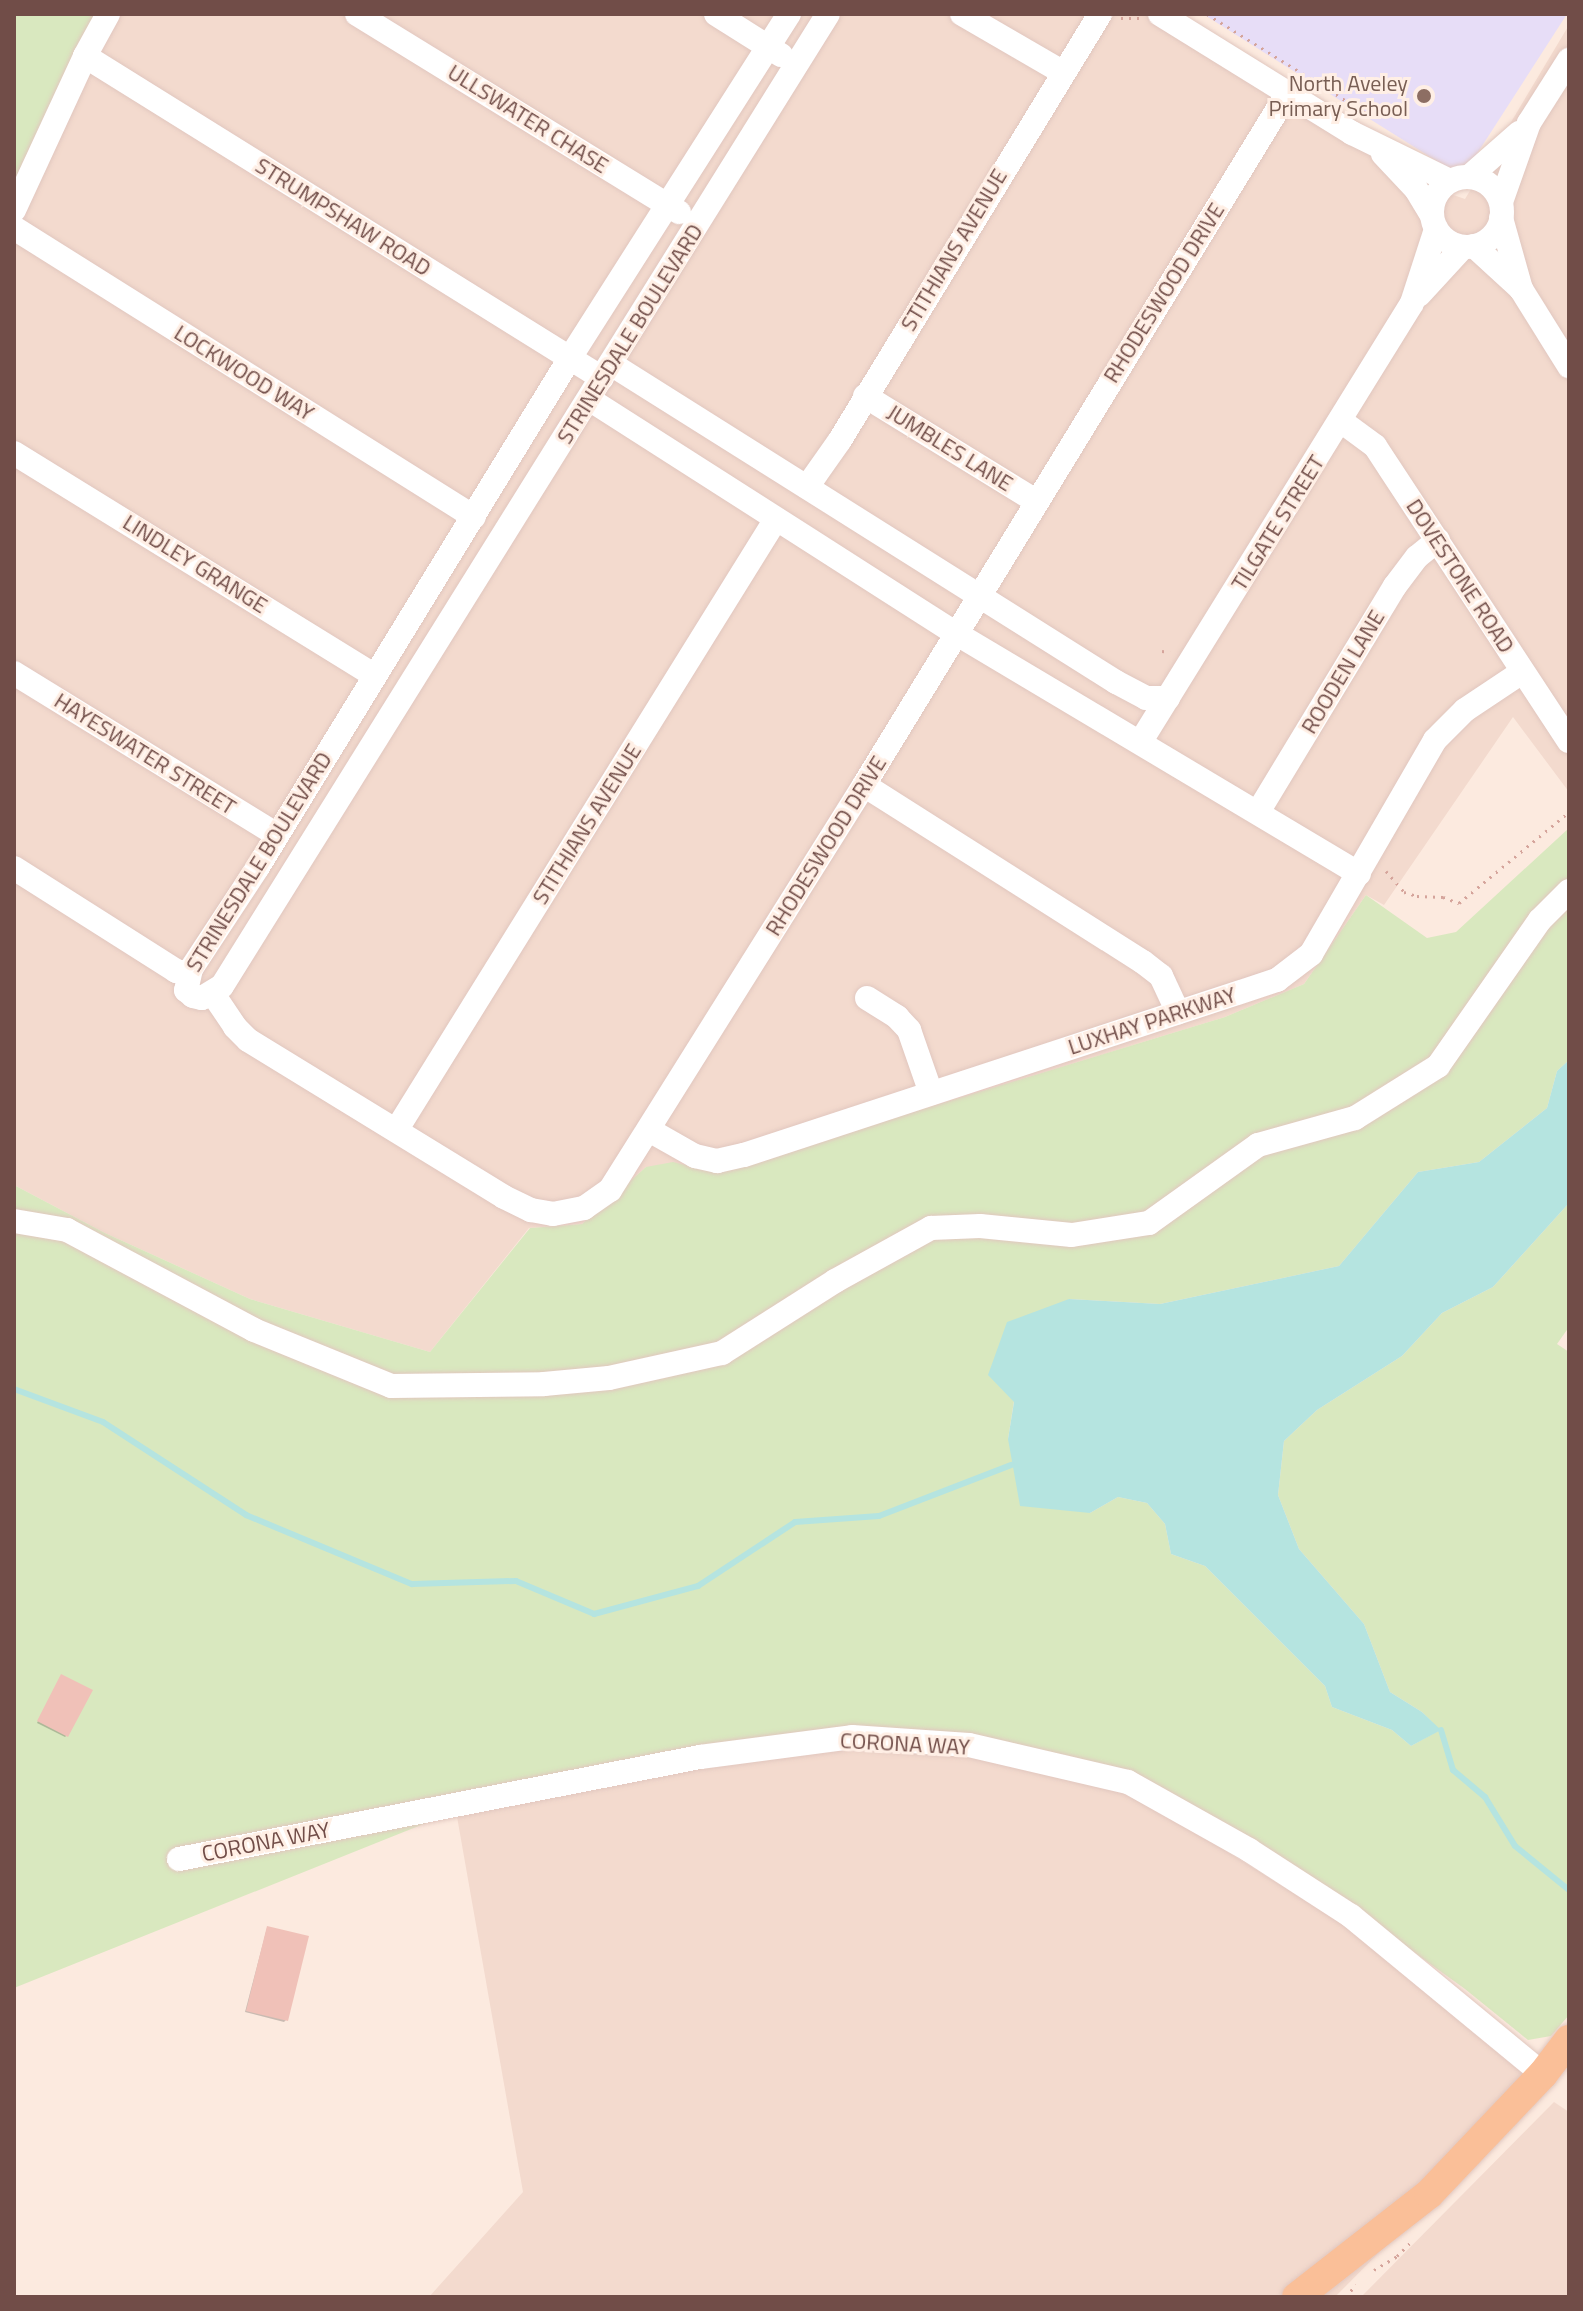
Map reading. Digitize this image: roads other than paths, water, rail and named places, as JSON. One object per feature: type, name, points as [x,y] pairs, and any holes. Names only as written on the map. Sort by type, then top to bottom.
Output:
[{"type":"main road","points":[[1297,2297],[1429,2194],[1543,2074],[1569,2040]]},
{"type":"main road","points":[[1329,2297],[1382,2254],[1418,2214],[1429,2194]]},
{"type":"street","points":[[14,210],[85,56],[108,14]]},
{"type":"street","name":"ULLSWATER CHASE","points":[[357,14],[698,224]]},
{"type":"street","points":[[716,14],[797,65]]},
{"type":"street","name":"STRINESDALE BOULEVARD","points":[[789,14],[570,358],[189,974],[186,990],[193,996],[213,994],[222,986],[828,14]]},
{"type":"street","points":[[962,14],[1062,72]]},
{"type":"street","name":"STITHIANS AVENUE","points":[[807,487],[1100,14]]},
{"type":"street","points":[[1160,14],[1287,94],[1375,132],[1460,179],[1489,185],[1501,210],[1521,289],[1569,366]]},
{"type":"street","name":"STRUMPSHAW ROAD","points":[[85,56],[570,358],[606,371],[807,487],[1116,682],[1146,698],[1168,698]]},
{"type":"street","points":[[1468,246],[1492,236],[1529,123],[1569,60]]},
{"type":"street","name":"RHODESWOOD DRIVE","points":[[213,994],[235,1027],[248,1040],[504,1197],[531,1210],[553,1214],[584,1208],[610,1190],[864,785],[1287,94]]},
{"type":"street","points":[[1434,223],[1436,196],[1529,123]]},
{"type":"street","points":[[1375,132],[1416,189],[1447,241],[1468,246],[1521,289]]},
{"type":"street","name":"TILGATE STREET","points":[[1412,303],[1434,223]]},
{"type":"street","name":"LOCKWOOD WAY","points":[[14,228],[474,517]]},
{"type":"street","name":"TILGATE STREET","points":[[1141,741],[1412,303],[1468,246]]},
{"type":"street","name":"JUMBLES LANE","points":[[865,396],[1036,501]]},
{"type":"street","points":[[589,399],[957,634],[1141,741],[1359,874]]},
{"type":"street","name":"DOVESTONE ROAD","points":[[1341,421],[1375,446],[1569,741]]},
{"type":"street","name":"LINDLEY GRANGE","points":[[14,453],[375,676]]},
{"type":"street","name":"STITHIANS AVENUE","points":[[397,1129],[776,519]]},
{"type":"street","name":"ROODEN LANE","points":[[1258,812],[1395,586],[1417,557],[1438,540]]},
{"type":"street","name":"LUXHAY PARKWAY","points":[[649,1130],[695,1156],[717,1161],[744,1155],[1277,980],[1311,954],[1435,740],[1465,710],[1522,672]]},
{"type":"street","name":"HAYESWATER STREET","points":[[14,673],[277,835]]},
{"type":"street","points":[[864,785],[1143,962],[1161,976],[1178,1012]]},
{"type":"street","points":[[14,868],[176,971],[189,974]]},
{"type":"street","points":[[14,1221],[67,1230],[254,1330],[391,1386],[544,1384],[609,1378],[722,1353],[835,1281],[931,1228],[980,1226],[1072,1235],[1149,1223],[1258,1145],[1355,1118],[1438,1066],[1540,920],[1569,891]]},
{"type":"street","points":[[867,998],[897,1017],[909,1030],[931,1093]]},
{"type":"street","name":"CORONA WAY","points":[[179,1859],[700,1757],[852,1737],[969,1745],[1128,1782],[1249,1850],[1351,1916],[1543,2074]]},
{"type":"water","points":[[1569,1060],[1569,1203],[1493,1287],[1442,1313],[1402,1356],[1317,1410],[1284,1441],[1278,1495],[1299,1549],[1364,1624],[1390,1692],[1422,1712],[1441,1730],[1411,1746],[1392,1730],[1332,1707],[1325,1686],[1205,1566],[1171,1554],[1165,1524],[1147,1503],[1118,1497],[1090,1513],[1020,1506],[1008,1439],[1014,1402],[988,1375],[1007,1322],[1069,1299],[1160,1304],[1339,1266],[1418,1172],[1479,1162],[1547,1108],[1557,1071]]},
{"type":"waterway","points":[[14,1389],[103,1422],[246,1515],[412,1584],[516,1581],[594,1614],[698,1586],[795,1522],[879,1516],[1011,1465]]},
{"type":"waterway","points":[[1441,1730],[1453,1770],[1485,1797],[1515,1846],[1569,1890]]},
{"type":"place","name":"North Aveley Primary School","points":[[1424,96]]}]
